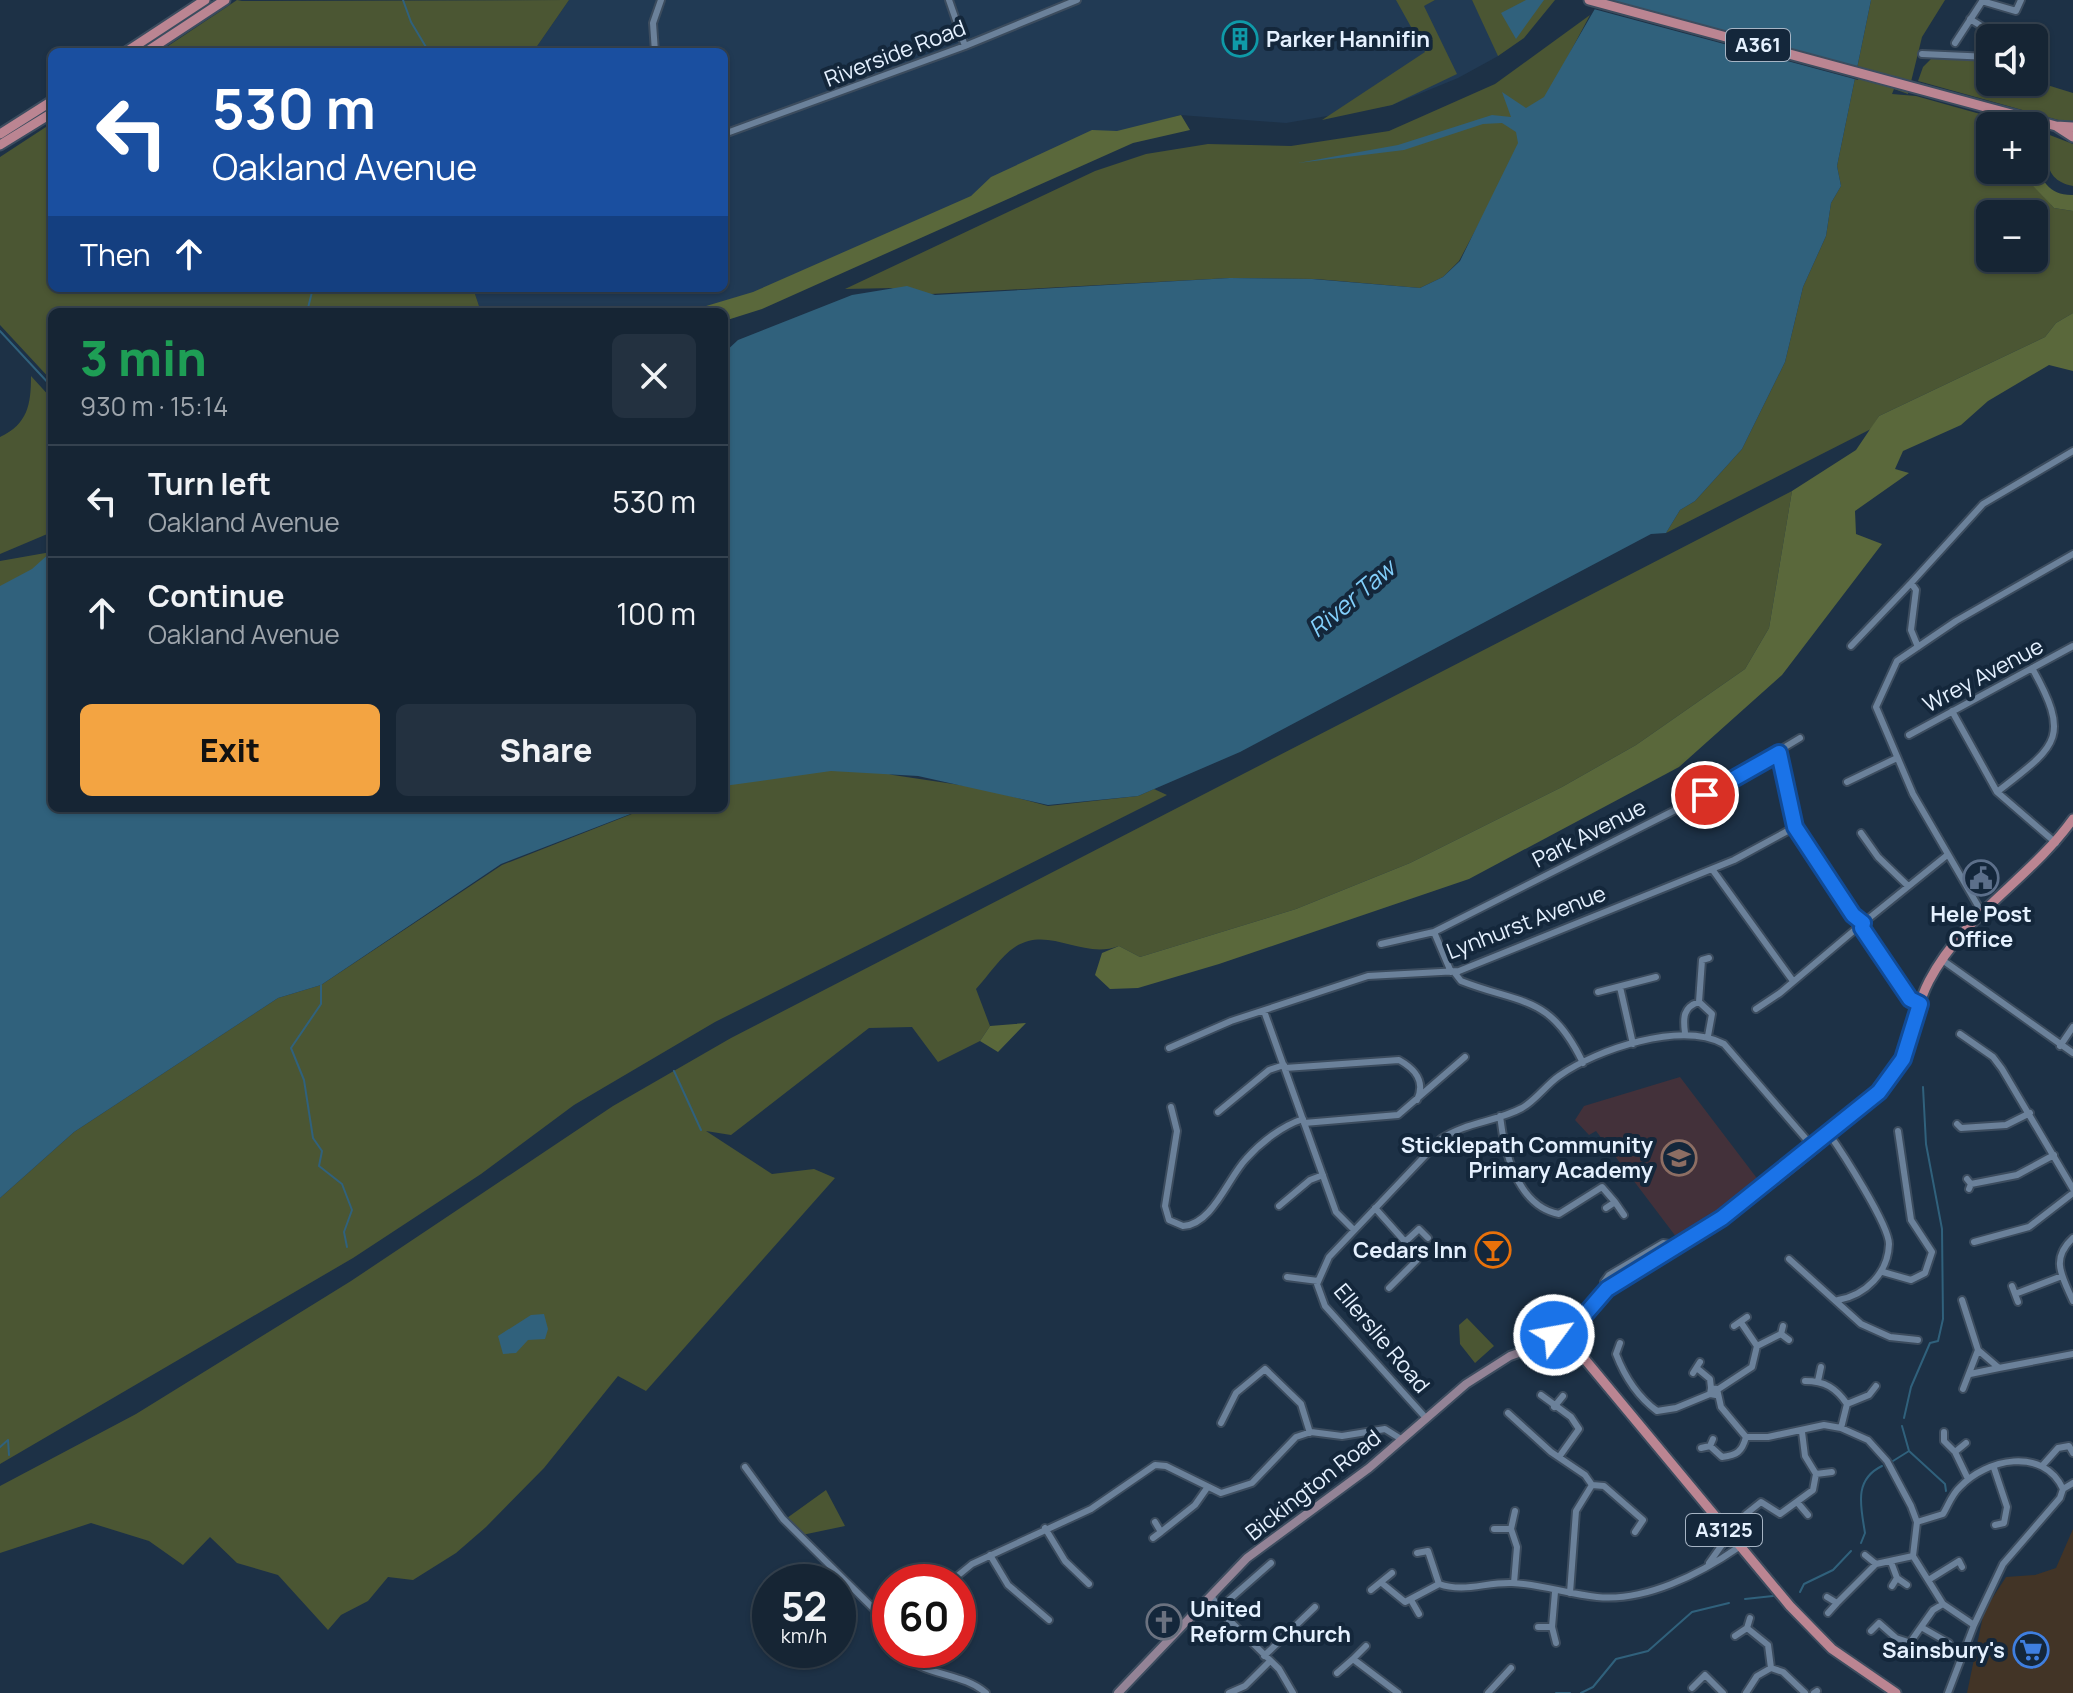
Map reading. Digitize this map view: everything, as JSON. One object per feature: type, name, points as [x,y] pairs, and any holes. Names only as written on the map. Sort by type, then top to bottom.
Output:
[{"type":"main road","points":[[132,48],[205,0]]},
{"type":"main road","points":[[152,48],[225,0]]},
{"type":"main road","name":"A361","points":[[1589,0],[2056,126],[2073,127]]},
{"type":"main road","points":[[0,134],[48,104]]},
{"type":"main road","points":[[0,145],[48,115]]},
{"type":"main road","name":"A361","points":[[2056,126],[2073,137]]},
{"type":"main road","points":[[1575,1326],[1607,1289],[1722,1218],[1829,1134],[1887,1083],[1903,1059],[1920,1004],[1941,959],[1981,911],[2023,877],[2056,843],[2073,819]]},
{"type":"main road","points":[[1566,1322],[1575,1326],[1579,1336],[1573,1345],[1564,1347],[1555,1340],[1558,1325],[1566,1322]]},
{"type":"main road","name":"Bickington Road","points":[[1118,1693],[1247,1558],[1369,1468],[1466,1384],[1510,1356],[1555,1340]]},
{"type":"main road","name":"A3125","points":[[1573,1345],[1739,1547],[1832,1649],[1896,1693]]},
{"type":"street","points":[[655,48],[653,23],[661,0]]},
{"type":"street","points":[[949,0],[965,46]]},
{"type":"street","name":"Riverside Road","points":[[728,133],[965,46],[1077,0]]},
{"type":"street","points":[[1955,43],[1983,0],[2016,11],[2021,0]]},
{"type":"street","points":[[1970,19],[1978,24]]},
{"type":"street","points":[[1922,54],[1976,59]]},
{"type":"street","points":[[1851,646],[1983,504],[2073,451]]},
{"type":"street","points":[[1981,911],[1946,852],[1876,714],[1881,691],[1897,661],[1956,621],[2073,554]]},
{"type":"street","points":[[1911,583],[1916,590],[1911,630],[1918,647]]},
{"type":"street","name":"Wrey Avenue","points":[[1909,735],[2073,646]]},
{"type":"street","points":[[1997,792],[2037,761],[2053,738],[2053,706],[2032,668]]},
{"type":"street","points":[[1952,711],[1997,792],[2056,843]]},
{"type":"street","name":"Park Avenue","points":[[1381,944],[1434,932],[1705,795],[1800,738]]},
{"type":"street","points":[[1779,753],[1795,827],[1910,999],[1920,1004]]},
{"type":"street","points":[[1847,782],[1897,758]]},
{"type":"street","name":"Lynhurst Avenue","points":[[1169,1048],[1264,1011],[1368,976],[1452,972],[1469,967],[1712,869],[1795,827]]},
{"type":"street","points":[[1861,833],[1878,857],[1907,885]]},
{"type":"street","points":[[1756,1009],[1946,852]]},
{"type":"street","points":[[1712,869],[1793,981]]},
{"type":"street","points":[[1434,932],[1452,972],[1461,981],[1529,1001],[1551,1015],[1569,1035],[1583,1063]]},
{"type":"street","points":[[1699,1002],[1702,960],[1709,958]]},
{"type":"street","points":[[1941,959],[2073,1053]]},
{"type":"street","points":[[1469,967],[1475,985]]},
{"type":"street","points":[[1598,992],[1656,977]]},
{"type":"street","points":[[1620,987],[1633,1044]]},
{"type":"street","points":[[1699,1002],[1688,1007],[1684,1014],[1685,1033],[1708,1036],[1735,1055],[1813,1147]]},
{"type":"street","points":[[1699,1002],[1712,1014],[1708,1036]]},
{"type":"street","points":[[1264,1011],[1336,1212],[1354,1230]]},
{"type":"street","points":[[2060,1046],[2073,1027]]},
{"type":"street","name":"Ellerslie Road","points":[[1425,1417],[1325,1306],[1319,1295],[1318,1281],[1329,1257],[1452,1131],[1522,1108],[1556,1078],[1583,1063],[1633,1044],[1685,1033]]},
{"type":"street","points":[[1963,1039],[1993,1057],[2030,1113],[2073,1191],[2029,1227],[1974,1242]]},
{"type":"street","points":[[1171,1107],[1177,1137],[1165,1206],[1173,1223],[1190,1226],[1200,1220],[1247,1158],[1286,1125],[1398,1115],[1465,1057]]},
{"type":"street","points":[[1218,1112],[1269,1070],[1399,1060],[1412,1068],[1419,1079],[1421,1090],[1415,1103]]},
{"type":"street","points":[[1958,1129],[2006,1125],[2030,1113]]},
{"type":"street","points":[[1500,1116],[1505,1156],[1511,1171],[1542,1208],[1559,1214],[1599,1187],[1606,1189],[1624,1215]]},
{"type":"street","points":[[1829,1134],[1860,1180],[1889,1242],[1883,1272],[1858,1295],[1838,1300]]},
{"type":"street","points":[[1883,1272],[1911,1280],[1925,1273],[1931,1258],[1930,1246],[1909,1211],[1898,1135],[1909,1137]]},
{"type":"street","points":[[1969,1184],[2017,1175],[2054,1155]]},
{"type":"street","points":[[1279,1206],[1310,1180],[1323,1175]]},
{"type":"street","points":[[1606,1208],[1615,1202]]},
{"type":"street","points":[[1375,1208],[1405,1242],[1419,1229]]},
{"type":"street","points":[[1412,1222],[1428,1238]]},
{"type":"street","points":[[2073,1238],[2061,1249],[2058,1258],[2073,1301]]},
{"type":"street","name":"Ellerslie Road","points":[[1389,1288],[1417,1260],[1405,1242]]},
{"type":"street","points":[[1789,1259],[1826,1295],[1838,1300],[1848,1315],[1861,1324],[1890,1337],[1918,1340]]},
{"type":"street","points":[[2018,1302],[2014,1290],[2062,1276]]},
{"type":"street","name":"Ellerslie Road","points":[[1287,1277],[1318,1281]]},
{"type":"street","points":[[1962,1300],[1978,1350],[1999,1368]]},
{"type":"street","points":[[1620,1343],[1616,1354],[1622,1371],[1646,1403],[1657,1411],[1676,1408],[1713,1392],[1752,1367],[1757,1346],[1745,1320],[1734,1326]]},
{"type":"street","points":[[1908,1339],[1909,1328]]},
{"type":"street","points":[[1757,1346],[1782,1330],[1789,1340]]},
{"type":"street","points":[[1963,1389],[1978,1350]]},
{"type":"street","points":[[1606,1354],[1616,1354]]},
{"type":"street","points":[[1970,1374],[2073,1354]]},
{"type":"street","points":[[1818,1381],[1821,1367]]},
{"type":"street","points":[[1697,1368],[1710,1379],[1713,1392],[1734,1426],[1746,1437],[1802,1432],[1824,1425],[1841,1428],[1868,1440],[1879,1451],[1900,1485],[1917,1522],[1913,1556],[1943,1604],[1974,1625]]},
{"type":"street","points":[[1221,1423],[1236,1393],[1265,1369],[1301,1404],[1310,1433]]},
{"type":"street","points":[[1805,1381],[1818,1381],[1839,1392],[1847,1404],[1841,1428]]},
{"type":"street","points":[[1847,1404],[1869,1395],[1876,1386]]},
{"type":"street","points":[[1541,1395],[1571,1417],[1579,1429],[1559,1457]]},
{"type":"street","points":[[1869,1395],[1876,1403]]},
{"type":"street","points":[[1554,1407],[1563,1396]]},
{"type":"street","points":[[1508,1413],[1585,1475],[1592,1485]]},
{"type":"street","points":[[1519,1421],[1526,1413]]},
{"type":"street","points":[[976,1564],[1045,1528],[1091,1509],[1155,1465],[1166,1466],[1221,1493],[1252,1483],[1296,1437],[1310,1433],[1342,1436],[1385,1429],[1401,1439]]},
{"type":"street","points":[[1778,1524],[1780,1514],[1813,1490],[1816,1474],[1805,1456],[1802,1432]]},
{"type":"street","points":[[1944,1432],[1944,1441],[1955,1452],[1968,1479]]},
{"type":"street","points":[[2042,1466],[2053,1450],[2071,1450],[2073,1436]]},
{"type":"street","points":[[1701,1448],[1711,1443],[1722,1457],[1735,1455],[1742,1449],[1746,1437]]},
{"type":"street","points":[[1955,1452],[1966,1443]]},
{"type":"street","points":[[1917,1522],[1943,1514],[1957,1490],[1968,1479],[2024,1458],[2042,1466],[2063,1489]]},
{"type":"street","points":[[745,1467],[783,1519],[872,1607]]},
{"type":"street","points":[[1994,1468],[2007,1507],[2004,1523]]},
{"type":"street","points":[[1816,1474],[1832,1472]]},
{"type":"street","points":[[1948,1693],[1974,1625],[2007,1557],[2060,1498],[2063,1489],[2073,1483]]},
{"type":"street","points":[[1592,1485],[1604,1486],[1643,1520]]},
{"type":"street","points":[[1570,1593],[1576,1511],[1592,1485]]},
{"type":"street","points":[[1153,1538],[1195,1505],[1207,1488]]},
{"type":"street","points":[[1746,1514],[1761,1502],[1780,1514]]},
{"type":"street","points":[[1797,1502],[1808,1515]]},
{"type":"street","points":[[1514,1583],[1517,1547],[1511,1529],[1515,1511]]},
{"type":"street","points":[[1635,1532],[1652,1513]]},
{"type":"street","points":[[1155,1522],[1161,1532]]},
{"type":"street","points":[[1995,1525],[2004,1523],[2013,1527]]},
{"type":"street","points":[[1045,1528],[1065,1561],[1089,1584]]},
{"type":"street","points":[[1494,1529],[1511,1529]]},
{"type":"street","points":[[1707,1566],[1729,1535]]},
{"type":"street","points":[[1417,1553],[1428,1551],[1435,1545]]},
{"type":"street","points":[[1383,1584],[1399,1600],[1411,1600],[1430,1586],[1439,1584],[1457,1590],[1514,1583],[1601,1597],[1645,1592],[1707,1566],[1739,1547]]},
{"type":"street","points":[[1428,1551],[1439,1584]]},
{"type":"street","points":[[990,1555],[1008,1585],[1049,1620]]},
{"type":"street","points":[[1865,1555],[1876,1564]]},
{"type":"street","points":[[1828,1613],[1876,1564],[1913,1556]]},
{"type":"street","points":[[1930,1579],[1959,1560]]},
{"type":"street","points":[[1891,1562],[1897,1578],[1907,1585]]},
{"type":"street","points":[[1222,1606],[1271,1563]]},
{"type":"street","points":[[1371,1590],[1383,1584],[1392,1573]]},
{"type":"street","points":[[1892,1586],[1897,1578]]},
{"type":"street","points":[[1555,1592],[1552,1627],[1556,1643]]},
{"type":"street","points":[[1211,1596],[1222,1606],[1228,1619],[1267,1658],[1293,1693]]},
{"type":"street","points":[[1827,1597],[1837,1603]]},
{"type":"street","points":[[1411,1600],[1419,1614]]},
{"type":"street","points":[[1902,1654],[1908,1642],[1943,1604]]},
{"type":"street","points":[[1229,1693],[1245,1686],[1315,1607]]},
{"type":"street","points":[[1871,1631],[1886,1614]]},
{"type":"street","points":[[1735,1636],[1747,1628],[1750,1618]]},
{"type":"street","points":[[1879,1623],[1896,1638],[1908,1642]]},
{"type":"street","points":[[1538,1627],[1552,1627]]},
{"type":"street","points":[[1921,1627],[1949,1643]]},
{"type":"street","points":[[1747,1628],[1768,1645],[1771,1668]]},
{"type":"street","points":[[1935,1649],[1940,1639]]},
{"type":"street","points":[[1337,1673],[1366,1646]]},
{"type":"street","points":[[1353,1659],[1398,1693]]},
{"type":"street","points":[[1692,1688],[1712,1667]]},
{"type":"street","points":[[922,1668],[968,1681],[986,1693]]},
{"type":"street","points":[[1488,1693],[1511,1668]]},
{"type":"street","points":[[1746,1693],[1757,1676],[1771,1668],[1783,1672],[1805,1693]]},
{"type":"street","points":[[1705,1675],[1723,1693]]},
{"type":"street","points":[[1955,1677],[1957,1693]]},
{"type":"shaded area","points":[[569,0],[1410,0],[1424,5],[1435,0],[1472,0],[1500,55],[1458,78],[1392,105],[1286,123],[1180,115],[1116,134],[753,293],[700,308],[480,308],[474,292],[728,292],[728,48],[536,48]]},
{"type":"shaded area","name":"Sticklepath Community Primary Academy","points":[[1680,1077],[1759,1181],[1677,1238],[1596,1131],[1589,1135],[1575,1120],[1584,1106]]},
{"type":"shaded area","name":"Sainsbury's","points":[[2073,1529],[2073,1693],[1967,1693],[1984,1611],[2006,1577],[2035,1575],[2056,1568]]},
{"type":"green space","points":[[237,0],[569,0],[536,48],[165,48]]},
{"type":"green space","points":[[1396,0],[1435,0],[1424,6],[1457,74],[1392,105],[1322,120],[1425,52]]},
{"type":"green space","points":[[1472,0],[1555,0],[1524,38],[1498,56]]},
{"type":"green space","points":[[1871,0],[1945,0],[1922,37],[1908,94],[1894,89],[1892,94],[1916,96],[1976,113],[1976,184],[2033,184],[2047,200],[1976,200],[1976,272],[2048,272],[2048,201],[2054,208],[2073,211],[2073,313],[2056,323],[2045,337],[1879,416],[1871,429],[1666,533],[1680,510],[1695,501],[1742,449],[1785,362],[1803,287],[1826,236],[1831,203],[1841,186],[1837,166]]},
{"type":"green space","points":[[1590,15],[1459,261],[1443,277],[1420,288],[1316,279],[1230,278],[931,294],[728,360],[855,301],[894,288],[845,289],[1095,171],[1146,154],[1208,144],[1291,146],[1389,131],[1495,84]]},
{"type":"green space","points":[[1931,59],[1976,60],[1976,96],[2048,96],[2048,85],[2073,93],[2073,124],[2048,117],[2048,112],[2030,112],[1918,81],[1923,67]]},
{"type":"green space","points":[[1181,115],[1190,130],[1133,143],[762,309],[728,320],[728,308],[699,308],[753,292],[971,196],[991,177],[1092,130],[1117,131]]},
{"type":"green space","points":[[48,126],[48,292],[474,292],[480,308],[48,308],[48,377],[0,325],[0,157]]},
{"type":"green space","points":[[2048,134],[2073,144],[2073,186],[2059,181],[2051,172],[2048,159]]},
{"type":"green space","points":[[2031,184],[2046,184],[2062,194],[2073,195],[2073,211],[2054,208]]},
{"type":"green space","points":[[2073,313],[2073,371],[2049,365],[1988,401],[1961,425],[1903,451],[1895,469],[1909,473],[1855,511],[1856,534],[1882,544],[1782,675],[1679,767],[1469,879],[1219,964],[1138,988],[1110,989],[1095,975],[1102,953],[1119,946],[1140,957],[1296,909],[1410,863],[1562,787],[1636,745],[1745,669],[1769,628],[1792,491],[1856,450],[1879,416],[2045,337],[2056,323]]},
{"type":"green space","points":[[31,376],[48,395],[48,534],[0,554],[0,437],[17,426],[26,412]]},
{"type":"green space","points":[[1792,491],[1769,628],[1745,669],[1636,745],[1562,787],[1410,863],[1296,909],[1140,957],[1119,946],[1092,949],[1053,941],[1028,941],[1005,956],[976,989],[990,1026],[980,1041],[938,1062],[912,1027],[869,1028],[731,1135],[706,1131],[772,1174],[814,1169],[835,1178],[646,1391],[618,1376],[544,1468],[486,1527],[456,1553],[413,1580],[388,1577],[368,1601],[341,1615],[328,1630],[278,1575],[237,1563],[210,1537],[183,1565],[149,1541],[91,1523],[0,1553],[0,1486],[136,1414],[351,1281],[613,1106],[731,1038]]},
{"type":"green space","points":[[48,553],[48,560],[0,628],[0,561]]},
{"type":"green space","points":[[728,734],[893,775],[980,788],[1048,806],[1138,796],[1154,789],[1167,795],[715,1022],[574,1105],[481,1174],[353,1258],[0,1464],[0,1198],[74,1132],[278,998],[321,985],[502,865],[637,812],[728,812]]},
{"type":"green space","points":[[1026,1023],[998,1052],[980,1041],[990,1026]]},
{"type":"green space","points":[[1467,1318],[1494,1346],[1475,1363],[1460,1344],[1459,1325]]},
{"type":"green space","points":[[826,1490],[845,1526],[802,1535],[787,1518]]},
{"type":"water","points":[[1526,0],[1544,0],[1516,39],[1501,13]]},
{"type":"water","name":"River Taw","points":[[1600,0],[1871,0],[1837,166],[1841,186],[1831,203],[1826,236],[1803,287],[1785,362],[1742,449],[1695,501],[1680,510],[1666,533],[1651,534],[1240,752],[1138,796],[1048,805],[918,776],[831,771],[728,785],[728,349],[738,340],[852,295],[907,286],[935,295],[1230,278],[1312,279],[1420,288],[1443,277],[1460,261],[1518,143],[1516,132],[1502,123],[1483,124],[1404,150],[1298,163],[1398,145],[1492,115],[1511,117],[1502,92],[1526,108],[1544,97]]},
{"type":"water","points":[[48,555],[48,812],[636,812],[501,864],[321,985],[278,998],[74,1132],[0,1198],[0,586],[32,569]]},
{"type":"water","points":[[544,1314],[548,1329],[545,1339],[528,1340],[516,1353],[503,1354],[498,1336],[531,1315]]},
{"type":"pier","points":[[1596,0],[1610,0],[1860,68],[1858,80],[1590,8]]},
{"type":"waterway","points":[[403,0],[411,22],[427,48]]},
{"type":"waterway","points":[[308,308],[312,292]]},
{"type":"waterway","points":[[0,331],[48,383]]},
{"type":"waterway","points":[[321,985],[321,1004],[291,1048],[304,1080],[313,1138],[322,1151],[319,1166],[342,1184],[352,1210],[344,1232],[347,1247]]},
{"type":"waterway","points":[[674,1071],[701,1130]]},
{"type":"waterway","points":[[1904,1418],[1911,1387],[1930,1343],[1938,1341],[1943,1319],[1942,1229],[1926,1144],[1923,1087]]},
{"type":"waterway","points":[[1893,1461],[1909,1451],[1902,1426]]},
{"type":"waterway","points":[[0,1447],[8,1440],[9,1455]]},
{"type":"waterway","points":[[1909,1451],[1945,1484],[1946,1491]]},
{"type":"waterway","points":[[1861,1543],[1865,1533],[1861,1504],[1863,1486],[1882,1466]]},
{"type":"waterway","points":[[1800,1592],[1804,1584],[1833,1570],[1851,1551]]},
{"type":"waterway","points":[[1745,1599],[1773,1596]]},
{"type":"waterway","points":[[1581,1693],[1593,1687],[1616,1659],[1648,1651],[1692,1612],[1729,1603]]},
{"type":"waterway","points":[[1556,1693],[1570,1693]]},
{"type":"place","name":"Parker Hannifin","points":[[1240,39]]},
{"type":"place","name":"Hele Post Office","points":[[1981,878]]},
{"type":"place","name":"Sticklepath Community Primary Academy","points":[[1679,1158]]},
{"type":"place","name":"Cedars Inn","points":[[1493,1250]]},
{"type":"place","name":"United Reform Church","points":[[1164,1622]]},
{"type":"place","name":"Sainsbury's","points":[[2031,1650]]},
{"type":"route","points":[[1554,1335],[1561,1323],[1575,1326],[1607,1289],[1722,1218],[1813,1147],[1887,1083],[1909,1044],[1920,1004],[1910,999],[1862,928],[1863,923],[1853,915],[1795,827],[1779,753],[1705,795]]}]
